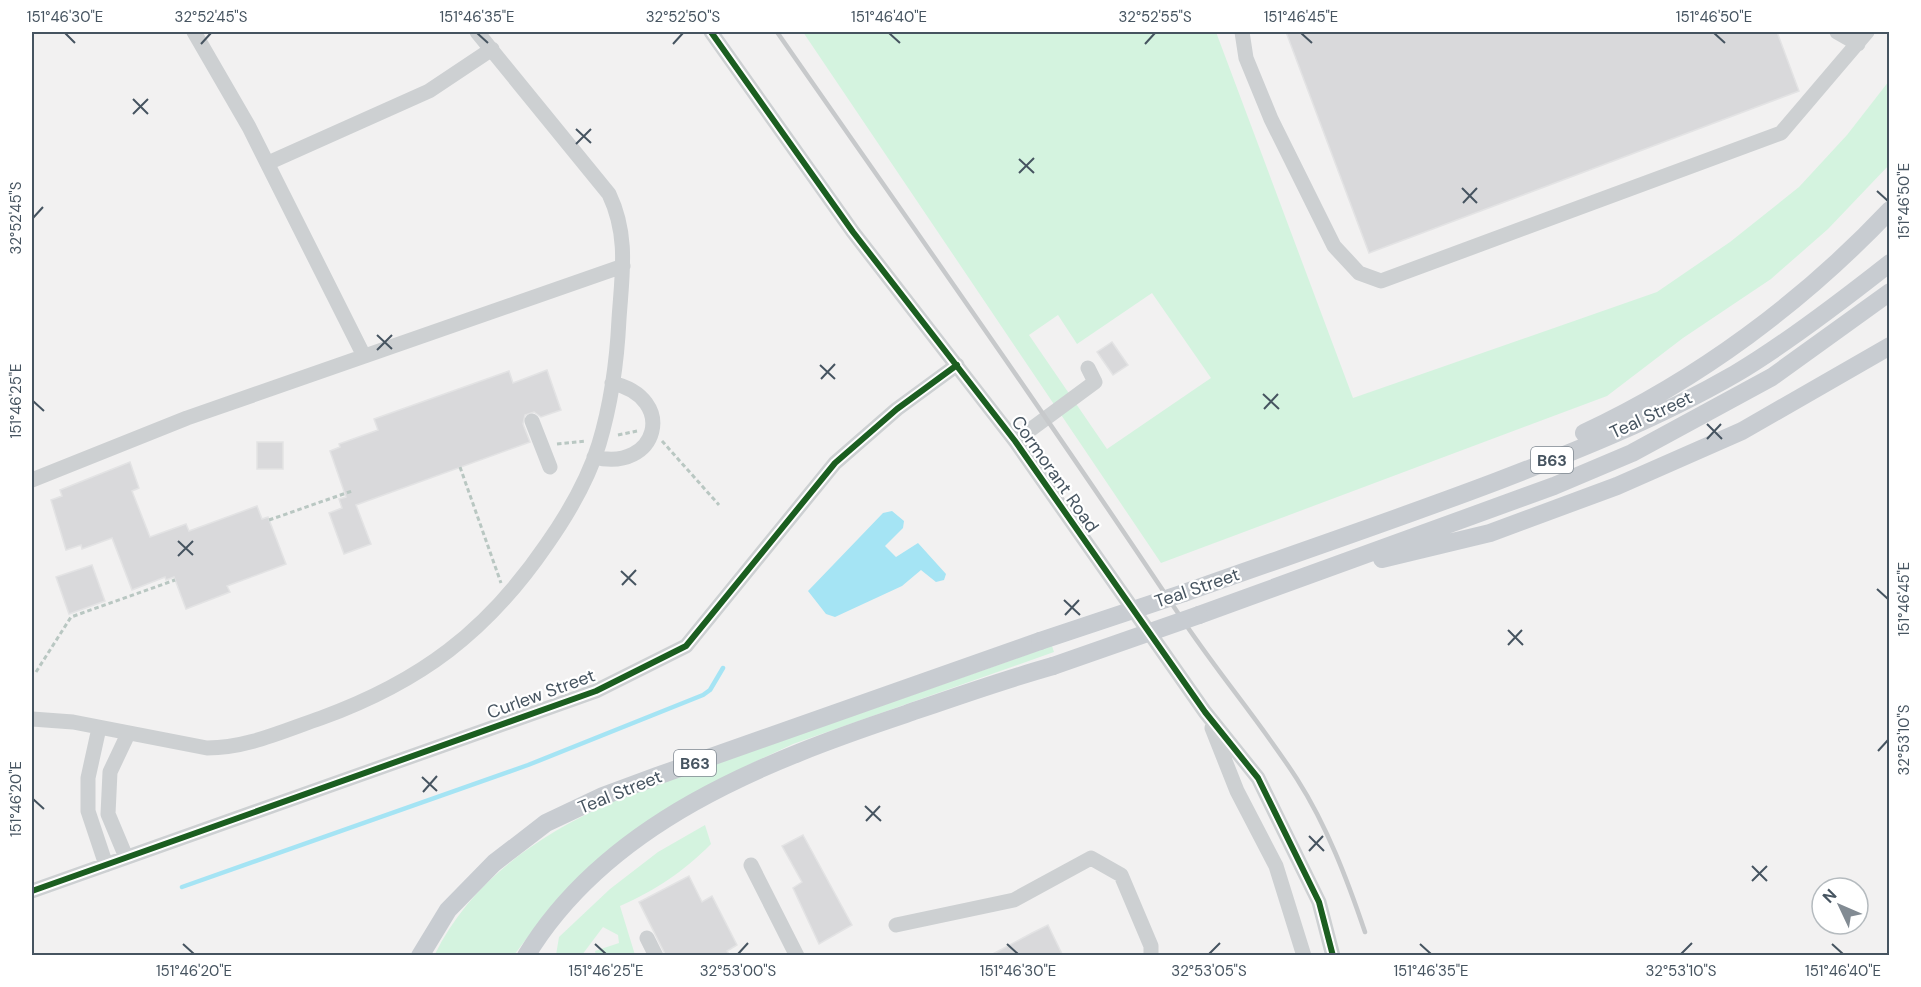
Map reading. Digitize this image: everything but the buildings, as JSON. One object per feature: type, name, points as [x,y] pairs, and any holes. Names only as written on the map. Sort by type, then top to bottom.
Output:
[{"type":"main road","points":[[1422,509],[1600,426],[1710,364],[1797,298],[1890,210]]},
{"type":"main road","name":"Teal Street","points":[[420,956],[448,910],[494,863],[546,824],[603,796],[1422,509],[1546,462],[1641,422],[1736,374],[1852,293],[1890,263]]},
{"type":"main road","name":"Teal Street","points":[[526,956],[552,918],[597,870],[646,833],[720,788],[835,737],[1053,666],[1199,615],[1554,486],[1632,453],[1772,377],[1890,292]]},
{"type":"main road","points":[[1296,580],[1490,533],[1617,486],[1742,431],[1890,346]]},
{"type":"street","points":[[194,32],[268,164],[364,356]]},
{"type":"street","points":[[32,719],[73,722],[207,748],[229,748],[333,713],[371,698],[408,678],[465,638],[520,583],[562,522],[594,457],[612,383],[623,266],[624,243],[620,216],[609,194],[477,32]]},
{"type":"street","name":"Cormorant Road","points":[[711,32],[853,231],[1015,441],[1205,712],[1258,778],[1319,902],[1333,956]]},
{"type":"street","points":[[1242,32],[1246,58],[1271,120],[1334,246],[1359,273],[1381,281],[1781,133],[1862,38],[1843,33]]},
{"type":"street","points":[[268,164],[429,91],[492,49]]},
{"type":"street","points":[[32,480],[187,418],[623,266]]},
{"type":"street","name":"Curlew Street","points":[[32,891],[596,691],[686,646],[835,463],[897,409],[957,365]]},
{"type":"street","points":[[1015,441],[1095,382],[1088,368]]},
{"type":"street","points":[[594,457],[610,461],[624,460],[644,448],[651,436],[654,416],[645,399],[628,387],[612,383]]},
{"type":"street","points":[[532,421],[550,467]]},
{"type":"street","name":"Cormorant Road","points":[[1205,712],[1237,791],[1276,866],[1304,956]]},
{"type":"street","points":[[99,728],[88,778],[88,811],[106,865]]},
{"type":"street","points":[[126,857],[108,814],[110,772],[128,734]]},
{"type":"street","points":[[896,925],[1014,900],[1091,858],[1121,875],[1151,946],[1151,956]]},
{"type":"street","points":[[751,865],[797,956]]},
{"type":"street","points":[[647,938],[656,956]]},
{"type":"path","points":[[459,467],[501,584]]},
{"type":"path","points":[[269,520],[352,491]]},
{"type":"path","points":[[36,672],[71,617],[175,580]]},
{"type":"green space","points":[[803,32],[1216,32],[1353,398],[1657,292],[1730,242],[1799,187],[1847,135],[1889,81],[1889,165],[1828,229],[1771,279],[1683,338],[1607,396],[1161,563]],"holes":[[[1152,293],[1211,378],[1107,449],[1029,335],[1058,315],[1077,344]]]},
{"type":"green space","points":[[1052,646],[1054,652],[793,744],[746,766],[551,907],[514,955],[434,956],[463,909],[500,871],[543,839],[590,812],[693,771]]},
{"type":"green space","points":[[705,825],[711,844],[701,854],[645,894],[620,906],[635,955],[596,955],[595,951],[619,943],[618,935],[603,927],[582,955],[556,955],[559,937],[610,889],[658,852]]},
{"type":"water","points":[[892,511],[904,521],[903,528],[885,546],[896,557],[918,543],[946,574],[944,580],[936,582],[921,570],[902,586],[835,617],[826,614],[808,591],[883,513]]},
{"type":"waterway","points":[[182,887],[528,765],[703,695],[710,690],[723,668]]},
{"type":"railway","points":[[777,32],[1031,396],[1194,637],[1297,779],[1336,853],[1365,932]]},
{"type":"cycle path","points":[[711,32],[853,232],[1015,441],[1205,712],[1258,778],[1319,902],[1333,956]]},
{"type":"cycle path","points":[[32,891],[596,691],[686,646],[835,463],[897,409],[957,365]]}]
